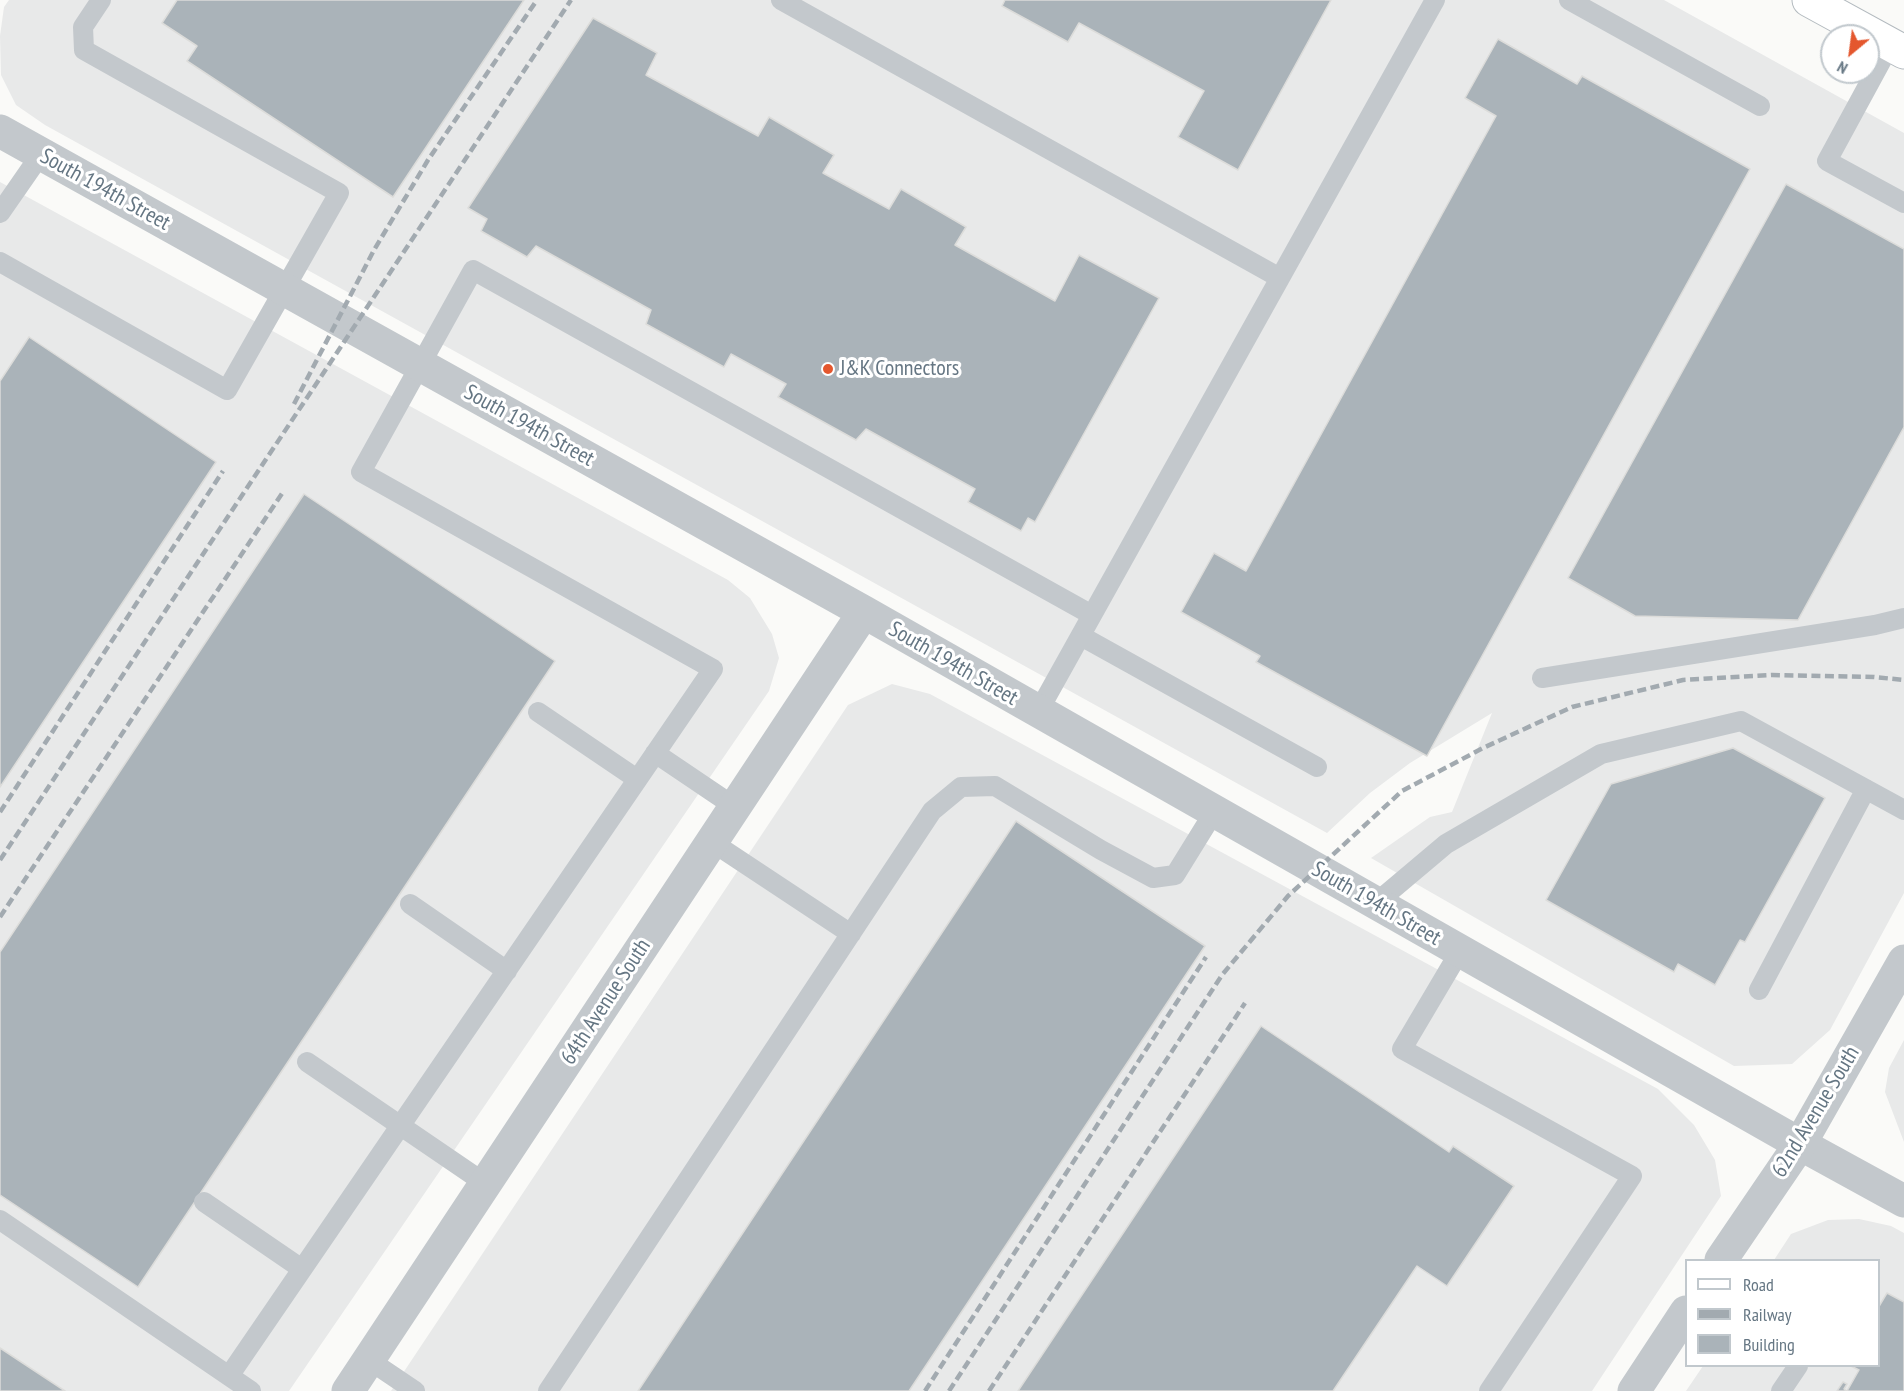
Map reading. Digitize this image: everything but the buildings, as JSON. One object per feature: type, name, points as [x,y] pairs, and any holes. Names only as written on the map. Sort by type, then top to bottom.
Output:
[{"type":"main road","points":[[1809,0],[1897,49]]},
{"type":"street","name":"South 194th Street","points":[[0,131],[864,612],[1904,1201]]},
{"type":"street","name":"64th Avenue South","points":[[348,1391],[864,612]]},
{"type":"street","name":"62nd Avenue South","points":[[1722,1259],[1800,1144],[1904,961]]},
{"type":"street","points":[[1634,1391],[1685,1314]]},
{"type":"lane","points":[[0,262],[227,390],[339,193],[84,50],[82,27],[101,0]]},
{"type":"lane","points":[[781,0],[1280,278]]},
{"type":"lane","points":[[1038,712],[1435,0]]},
{"type":"lane","points":[[1569,0],[1760,106]]},
{"type":"lane","points":[[1897,49],[1827,161],[1904,203]]},
{"type":"lane","points":[[0,213],[41,154]]},
{"type":"lane","points":[[230,1376],[713,669],[361,472],[473,270],[1092,615]]},
{"type":"lane","points":[[1542,678],[1864,627],[1904,618]]},
{"type":"lane","points":[[1081,636],[1317,767]]},
{"type":"lane","points":[[538,712],[637,779]]},
{"type":"lane","points":[[1376,903],[1446,844],[1601,754],[1741,721],[1904,810]]},
{"type":"lane","points":[[655,753],[735,807]]},
{"type":"lane","points":[[548,1391],[932,811],[961,787],[995,786],[1101,850],[1153,878],[1175,875],[1214,812]]},
{"type":"lane","points":[[1759,990],[1866,789]]},
{"type":"lane","points":[[712,842],[850,934]]},
{"type":"lane","points":[[410,904],[507,971]]},
{"type":"lane","points":[[1460,951],[1402,1049],[1632,1176],[1489,1391]]},
{"type":"lane","points":[[308,1062],[486,1184]]},
{"type":"lane","points":[[204,1202],[302,1269]]},
{"type":"lane","points":[[0,1220],[251,1391]]},
{"type":"lane","points":[[369,1360],[415,1391]]},
{"type":"lane","points":[[1781,1391],[1790,1368]]},
{"type":"shaded area","points":[[9,0],[1664,0],[1904,133],[1904,893],[1830,1030],[1792,1064],[1734,1066],[1371,858],[1430,817],[1452,812],[1492,713],[1410,763],[1370,793],[1327,833],[45,125],[16,105],[1,75],[0,36],[4,7]]},
{"type":"shaded area","points":[[0,182],[728,580],[750,598],[772,634],[779,658],[769,691],[289,1391],[0,1391]]},
{"type":"shaded area","points":[[892,684],[930,694],[1658,1089],[1694,1125],[1715,1160],[1721,1196],[1592,1391],[391,1391],[848,705]]},
{"type":"shaded area","points":[[1904,1040],[1904,1142],[1885,1092],[1889,1068]]},
{"type":"shaded area","points":[[1859,1219],[1891,1226],[1904,1233],[1904,1391],[1686,1391],[1702,1367],[1880,1367],[1880,1259],[1775,1259],[1791,1234],[1828,1220]]},
{"type":"railway","points":[[294,404],[374,250],[428,160],[537,0]]},
{"type":"railway","points":[[0,860],[571,0]]},
{"type":"railway","points":[[0,812],[223,471]]},
{"type":"railway","points":[[0,917],[283,492]]},
{"type":"railway","points":[[949,1391],[1222,975],[1288,896],[1402,791],[1483,748],[1572,707],[1683,680],[1772,675],[1874,677],[1904,680]]},
{"type":"railway","points":[[925,1391],[1206,957]]},
{"type":"railway","points":[[989,1391],[1245,1003]]},
{"type":"place","name":"J&K Connectors","points":[[828,369]]}]
